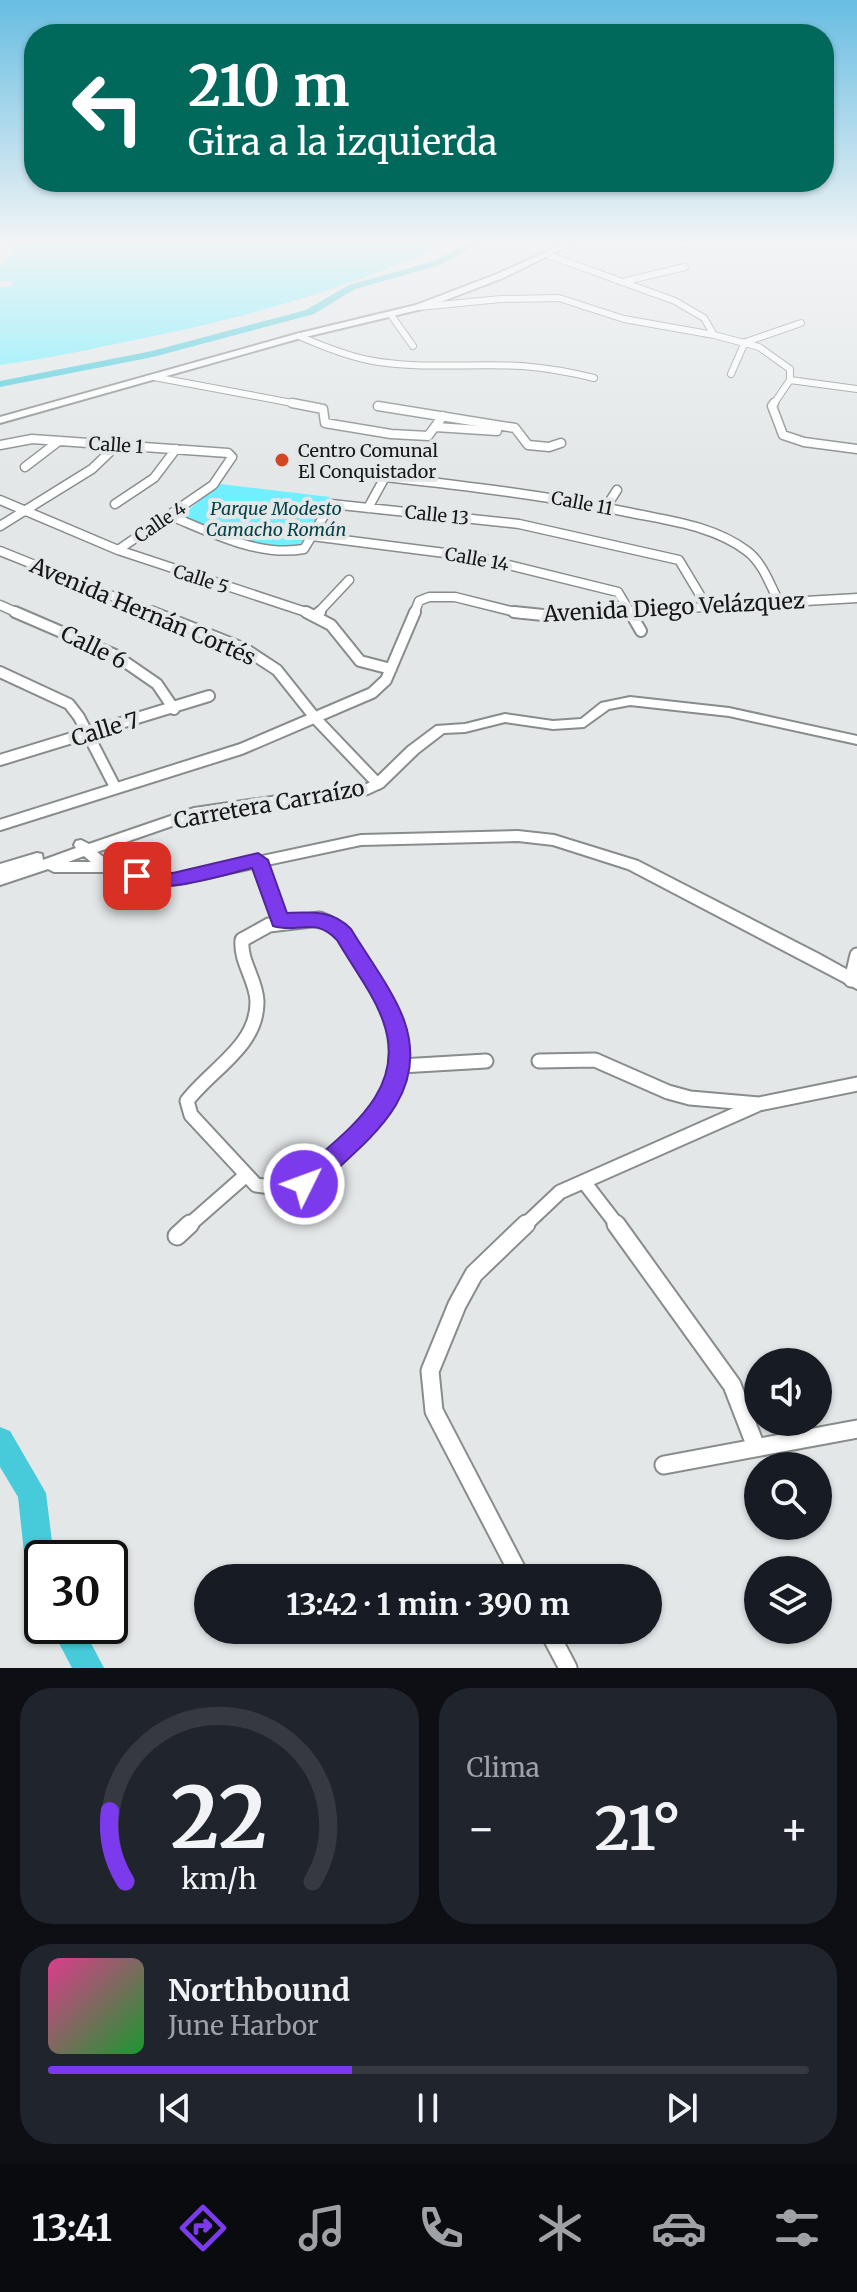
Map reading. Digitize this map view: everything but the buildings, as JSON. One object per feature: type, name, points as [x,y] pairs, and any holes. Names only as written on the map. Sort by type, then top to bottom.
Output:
[{"type":"street","points":[[0,420],[299,336],[370,320]]},
{"type":"street","points":[[394,320],[413,346]]},
{"type":"street","points":[[629,320],[745,342],[771,353],[790,369],[790,380],[772,406],[783,435],[804,442],[857,449]]},
{"type":"street","points":[[703,320],[714,335]]},
{"type":"street","points":[[731,374],[745,342],[801,323]]},
{"type":"street","points":[[299,336],[342,354],[363,358],[448,367],[534,365],[594,378]]},
{"type":"street","points":[[154,377],[323,409],[325,423],[330,425],[424,437],[443,416]]},
{"type":"street","points":[[790,380],[857,389]]},
{"type":"street","points":[[378,406],[515,428],[528,445],[549,447],[561,443]]},
{"type":"street","points":[[435,427],[518,431]]},
{"type":"street","name":"Calle 1","points":[[0,445],[32,439],[228,453],[232,457]]},
{"type":"street","points":[[14,464],[30,469],[59,441]]},
{"type":"street","points":[[0,526],[92,469],[117,445]]},
{"type":"street","points":[[115,504],[154,478],[176,449]]},
{"type":"street","name":"Calle 4","points":[[118,550],[213,485],[232,457]]},
{"type":"street","name":"Calle 11","points":[[368,508],[385,477],[513,491],[690,525],[722,536],[755,559],[779,602]]},
{"type":"street","points":[[606,507],[617,490]]},
{"type":"street","name":"Calle 5","points":[[0,500],[118,550],[316,615],[331,625],[360,661],[391,669]]},
{"type":"street","name":"Calle 13","points":[[312,536],[331,504],[519,524],[679,560],[706,605]]},
{"type":"street","points":[[171,516],[261,548],[297,552],[304,549],[312,536]]},
{"type":"street","name":"Calle 14","points":[[312,536],[476,557],[570,578],[618,592],[630,610]]},
{"type":"street","name":"Avenida Hernán Cortés","points":[[0,551],[245,649],[277,670],[316,719],[378,784]]},
{"type":"street","points":[[316,615],[349,580]]},
{"type":"street","name":"Avenida Diego Velázquez","points":[[0,825],[241,749],[372,693],[386,680],[419,601],[427,595],[450,596],[528,615],[857,598]]},
{"type":"street","name":"Calle 6","points":[[0,605],[115,655],[157,684],[174,709]]},
{"type":"street","points":[[630,610],[641,631]]},
{"type":"street","points":[[0,672],[69,704],[115,787]]},
{"type":"street","name":"Calle 7","points":[[0,760],[209,696]]},
{"type":"street","name":"Carretera Carraízo","points":[[83,847],[194,813],[363,791],[378,784],[413,750],[441,729],[465,728],[505,718],[553,725],[584,723],[605,706],[630,701],[729,712],[857,740]]},
{"type":"street","points":[[0,880],[32,870],[148,820],[194,813]]},
{"type":"street","points":[[113,869],[117,850],[129,835]]},
{"type":"street","points":[[32,870],[80,865],[173,880],[361,840],[518,836],[554,840],[633,865],[854,982],[857,955]]},
{"type":"street","points":[[83,847],[113,869]]},
{"type":"street","points":[[0,869],[83,847]]},
{"type":"street","points":[[258,860],[280,921]]},
{"type":"street","points":[[320,919],[334,924],[344,934],[393,1021],[401,1066],[391,1095],[374,1117],[304,1184],[278,1187],[256,1185],[191,1115],[187,1101],[197,1086],[241,1048],[252,1032],[258,1012],[257,992],[243,958],[242,940],[252,931],[280,921],[320,919]]},
{"type":"street","points":[[539,1061],[595,1060],[668,1092],[690,1098],[759,1104]]},
{"type":"street","points":[[401,1066],[486,1061]]},
{"type":"street","points":[[514,1564],[434,1411],[430,1371],[457,1305],[474,1274],[560,1192],[759,1104],[857,1084]]},
{"type":"street","points":[[177,1236],[245,1176]]},
{"type":"street","points":[[584,1182],[659,1280],[732,1385],[756,1447]]},
{"type":"street","points":[[664,1465],[857,1429]]},
{"type":"street","points":[[555,1644],[568,1668]]},
{"type":"green space","points":[[0,320],[225,320],[62,355],[0,365]]},
{"type":"green space","name":"Parque Modesto Camacho Román","points":[[220,484],[330,497],[298,548],[266,546],[180,517]]},
{"type":"waterway","points":[[0,384],[153,354],[281,320]]},
{"type":"waterway","points":[[0,1441],[32,1493],[37,1540]]},
{"type":"waterway","points":[[75,1644],[89,1668]]},
{"type":"place","name":"Centro Comunal El Conquistador","points":[[282,460]]},
{"type":"route","points":[[137,876],[173,880],[191,878],[258,860],[280,921],[320,919],[334,924],[344,934],[393,1021],[400,1045],[401,1066],[391,1095],[374,1117],[304,1184]]}]
